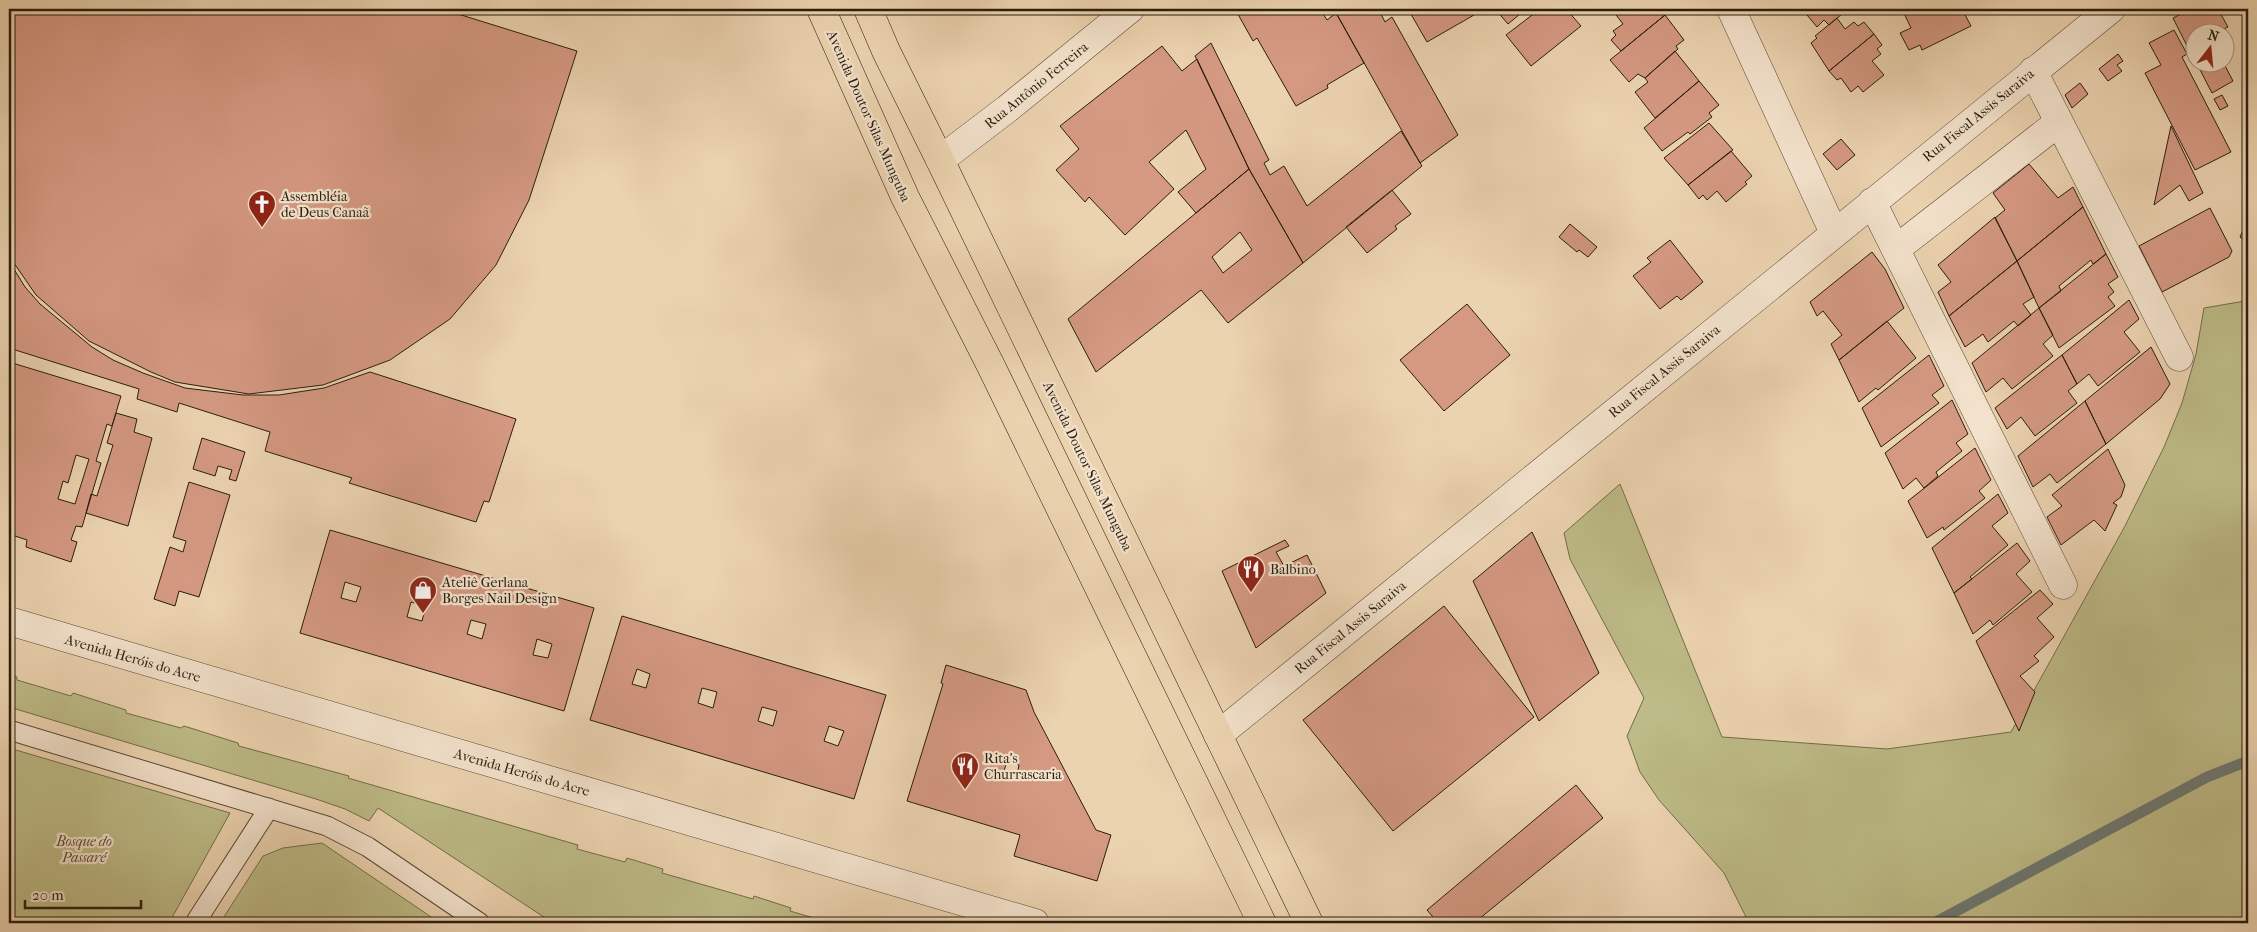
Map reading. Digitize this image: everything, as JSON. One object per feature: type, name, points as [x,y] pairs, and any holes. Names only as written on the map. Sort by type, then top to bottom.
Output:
[{"type":"main road","name":"Avenida Doutor Silas Munguba","points":[[822,9],[905,197],[991,366],[1262,923]]},
{"type":"main road","name":"Avenida Doutor Silas Munguba","points":[[868,9],[886,51],[1309,923]]},
{"type":"street","name":"Rua Antônio Ferreira","points":[[940,160],[1007,109],[1130,9]]},
{"type":"street","points":[[1731,9],[1834,233]]},
{"type":"street","name":"Rua Fiscal Assis Saraiva","points":[[1218,735],[2033,70],[2111,9]]},
{"type":"street","points":[[2033,70],[2179,357]]},
{"type":"street","points":[[1896,249],[2059,122]]},
{"type":"street","points":[[1872,202],[2063,585]]},
{"type":"street","name":"Avenida Heróis do Acre","points":[[9,621],[1035,923]]},
{"type":"lane","points":[[9,730],[327,826],[368,847],[480,923]]},
{"type":"lane","points":[[195,923],[269,808]]},
{"type":"green space","points":[[2248,302],[2248,923],[1749,923],[1724,873],[1659,800],[1640,772],[1627,736],[1644,698],[1570,559],[1564,533],[1620,484],[1722,737],[1887,749],[2011,732],[2125,526],[2164,447],[2182,403],[2196,354],[2204,308]]},
{"type":"green space","points":[[9,674],[17,677],[17,680],[71,696],[73,693],[126,710],[126,713],[181,728],[184,726],[238,743],[239,746],[349,776],[348,778],[578,845],[577,849],[625,862],[627,858],[663,869],[662,873],[753,899],[754,896],[791,908],[790,911],[831,923],[553,923],[378,808],[369,821],[345,809],[316,799],[9,707]]},
{"type":"green space","name":"Bosque do Passaré","points":[[9,748],[230,813],[169,923],[9,923]]},
{"type":"green space","points":[[322,843],[440,923],[220,923],[263,856],[283,848]]},
{"type":"building","name":"Assembléia de Deus Canaã","points":[[9,9],[442,9],[577,51],[529,200],[496,265],[450,319],[390,360],[323,385],[249,394],[175,382],[89,341],[36,295],[9,256]]},
{"type":"building","points":[[1235,9],[1320,9],[1327,20],[1336,13],[1364,63],[1327,85],[1328,88],[1296,106],[1257,38],[1253,41]]},
{"type":"building","points":[[1334,9],[1379,10],[1385,22],[1392,17],[1458,135],[1420,163]]},
{"type":"building","points":[[1408,9],[1471,9],[1474,15],[1427,42]]},
{"type":"building","points":[[1495,9],[1526,9],[1508,24]]},
{"type":"building","points":[[1540,9],[1566,9],[1581,26],[1531,66],[1506,35]]},
{"type":"building","points":[[1615,9],[1660,9],[1665,15],[1621,51],[1611,40],[1616,35],[1613,31],[1623,24],[1613,11]]},
{"type":"building","points":[[1802,9],[1848,9],[1829,25],[1824,20],[1817,27]]},
{"type":"building","points":[[1902,9],[1962,9],[1971,26],[1922,50],[1920,45],[1909,50],[1900,33],[1911,28]]},
{"type":"building","points":[[2191,9],[2196,11],[2199,9],[2218,9],[2225,22],[2184,22],[2184,40],[2173,18]]},
{"type":"building","points":[[1665,15],[1684,40],[1676,46],[1678,49],[1645,78],[1638,74],[1629,82],[1610,60]]},
{"type":"building","points":[[1837,18],[1845,29],[1854,22],[1858,26],[1864,22],[1874,34],[1829,71],[1811,43],[1817,38],[1815,36]]},
{"type":"building","points":[[2174,30],[2184,48],[2184,56],[2182,57],[2184,72],[2190,72],[2231,152],[2195,170],[2145,73],[2161,65],[2149,43]]},
{"type":"building","points":[[1874,34],[1882,45],[1877,49],[1881,54],[1872,61],[1884,75],[1863,92],[1858,86],[1851,92],[1841,78],[1837,80],[1829,71]]},
{"type":"building","points":[[1211,43],[1269,160],[1264,163],[1270,175],[1284,166],[1307,206],[1401,131],[1422,166],[1303,263],[1249,169],[1195,56]]},
{"type":"building","points":[[1162,46],[1182,71],[1197,59],[1249,169],[1196,213],[1178,192],[1206,169],[1186,130],[1149,162],[1174,189],[1125,235],[1089,197],[1085,202],[1056,170],[1079,149],[1060,126]]},
{"type":"building","points":[[1675,51],[1699,81],[1655,118],[1635,92],[1648,82],[1645,78]]},
{"type":"building","points":[[2118,54],[2123,61],[2117,65],[2122,71],[2108,81],[2099,69]]},
{"type":"building","points":[[2201,72],[2228,72],[2233,81],[2212,93]]},
{"type":"building","points":[[1699,81],[1719,105],[1709,113],[1712,117],[1690,134],[1688,132],[1662,151],[1644,128]]},
{"type":"building","points":[[2080,83],[2088,94],[2072,108],[2065,95]]},
{"type":"building","points":[[2222,95],[2228,106],[2220,110],[2214,99]]},
{"type":"building","points":[[1709,123],[1733,150],[1688,185],[1664,158]]},
{"type":"building","points":[[2171,126],[2203,193],[2189,201],[2180,185],[2154,205]]},
{"type":"building","points":[[1841,139],[1855,155],[1837,170],[1823,154]]},
{"type":"building","points":[[1731,151],[1752,176],[1745,182],[1747,184],[1726,202],[1717,191],[1707,200],[1703,195],[1699,199],[1688,185]]},
{"type":"building","points":[[2029,164],[2058,198],[2073,187],[2083,207],[2017,261],[1995,218],[2005,210],[1993,193]]},
{"type":"building","points":[[1249,169],[1303,263],[1228,323],[1201,290],[1096,372],[1068,319]],"holes":[[[1240,232],[1252,250],[1223,273],[1212,257]]]},
{"type":"building","points":[[1392,190],[1411,214],[1395,226],[1397,229],[1367,253],[1346,227]]},
{"type":"building","points":[[2083,207],[2106,254],[2093,264],[2091,260],[2059,286],[2061,291],[2039,308],[2017,261]]},
{"type":"building","points":[[2210,208],[2232,251],[2229,257],[2162,292],[2139,246]]},
{"type":"building","points":[[1995,217],[2017,261],[1949,316],[1938,292],[1951,282],[1938,265]]},
{"type":"building","points":[[2248,219],[2248,243],[2240,237]]},
{"type":"building","points":[[1570,224],[1597,247],[1588,257],[1579,250],[1577,252],[1559,237]]},
{"type":"building","points":[[1670,240],[1703,282],[1681,300],[1677,296],[1660,309],[1633,276],[1651,262],[1647,258]]},
{"type":"building","points":[[1872,252],[1885,269],[1904,308],[1839,360],[1831,344],[1842,335],[1823,311],[1817,316],[1810,302]]},
{"type":"building","points":[[2106,254],[2118,277],[2108,284],[2114,292],[2108,297],[2115,306],[2059,348],[2039,308]]},
{"type":"building","points":[[9,261],[25,287],[40,304],[92,347],[113,360],[185,388],[243,395],[279,395],[324,388],[370,372],[516,419],[489,502],[484,501],[476,522],[349,483],[352,478],[265,451],[270,432],[179,403],[177,412],[137,399],[139,389],[9,348]]},
{"type":"building","points":[[2017,261],[2034,297],[2023,304],[2031,315],[2018,326],[2014,321],[1988,342],[1983,334],[1965,347],[1949,316]]},
{"type":"building","points":[[2129,300],[2139,319],[2124,332],[2140,352],[2098,386],[2089,374],[2077,384],[2062,355]]},
{"type":"building","points":[[1467,304],[1510,355],[1444,411],[1400,360]]},
{"type":"building","points":[[2039,308],[2053,335],[2043,344],[2053,356],[2012,389],[2003,378],[1986,392],[1972,363]]},
{"type":"building","points":[[1887,321],[1916,358],[1878,390],[1876,388],[1859,402],[1839,360]]},
{"type":"building","points":[[2151,347],[2170,384],[2160,399],[2106,444],[2085,401]]},
{"type":"building","points":[[1929,355],[1944,386],[1932,395],[1939,403],[1881,447],[1862,408]]},
{"type":"building","points":[[2062,355],[2077,384],[2068,391],[2077,403],[2035,436],[2021,417],[2007,429],[1995,408]]},
{"type":"building","points":[[9,362],[121,396],[112,426],[107,424],[96,461],[101,463],[82,527],[76,526],[71,540],[77,542],[71,562],[26,547],[27,540],[9,534]],"holes":[[[76,455],[89,459],[75,504],[58,499],[63,481],[68,483]]]},
{"type":"building","points":[[1952,400],[1968,434],[1956,443],[1962,451],[1936,472],[1938,476],[1924,488],[1916,478],[1903,489],[1885,453]]},
{"type":"building","points":[[2085,401],[2106,444],[2057,483],[2050,474],[2033,487],[2018,456]]},
{"type":"building","points":[[116,413],[137,419],[134,432],[152,438],[128,526],[86,513],[91,494],[97,496],[113,445],[107,443]]},
{"type":"building","points":[[202,438],[245,452],[236,481],[229,479],[232,470],[218,466],[215,476],[193,469]]},
{"type":"building","points":[[1975,448],[1991,480],[1979,491],[1985,498],[1944,530],[1943,527],[1927,538],[1908,501]]},
{"type":"building","points":[[2108,449],[2125,485],[2121,497],[2113,503],[2117,505],[2105,531],[2094,520],[2061,545],[2047,517],[2062,506],[2052,495]]},
{"type":"building","points":[[189,482],[230,495],[199,597],[179,591],[175,606],[154,599],[170,547],[183,552],[186,541],[173,537]]},
{"type":"building","points":[[1998,494],[2008,513],[1992,526],[2008,545],[1954,593],[1932,548]]},
{"type":"building","points":[[330,530],[594,608],[564,711],[300,633]],"holes":[[[345,582],[361,587],[356,602],[341,598]],[[411,602],[426,606],[422,621],[407,617]],[[471,620],[486,624],[482,639],[467,634]],[[537,639],[552,644],[548,658],[533,655]]]},
{"type":"building","points":[[1532,532],[1599,673],[1539,721],[1473,581]]},
{"type":"building","points":[[1285,540],[1289,546],[1276,552],[1284,566],[1307,555],[1326,593],[1256,648],[1222,571]]},
{"type":"building","points":[[2017,543],[2030,561],[2016,574],[2032,592],[1993,625],[1990,620],[1973,634],[1954,593]]},
{"type":"building","points":[[2040,590],[2053,604],[2037,618],[2054,637],[2034,656],[2039,661],[2020,676],[2035,692],[2019,731],[1976,641]]},
{"type":"building","points":[[1444,606],[1534,717],[1393,831],[1303,720]]},
{"type":"building","points":[[622,616],[886,695],[854,799],[590,720]],"holes":[[[637,669],[650,674],[646,688],[632,684]],[[702,688],[717,692],[713,708],[698,703]],[[762,707],[777,711],[773,726],[758,721]],[[829,726],[844,731],[838,746],[824,741]]]},
{"type":"building","points":[[946,665],[1026,690],[1034,712],[1096,830],[1111,835],[1097,881],[1014,856],[1020,835],[907,801],[943,684],[941,683]],"holes":[[[1007,761],[1019,765],[1017,775],[1004,771]]]},
{"type":"building","points":[[1576,785],[1603,818],[1474,923],[1438,923],[1427,910]]},
{"type":"waterway","points":[[1934,923],[2207,777],[2248,761]]},
{"type":"place","name":"Assembléia de Deus Canaã","points":[[262,228]]},
{"type":"place","name":"Balbino","points":[[1251,593]]},
{"type":"place","name":"Ateliê Gerlana Borges Nail Design","points":[[423,614]]},
{"type":"place","name":"Rita's Churrascaria","points":[[965,790]]}]
